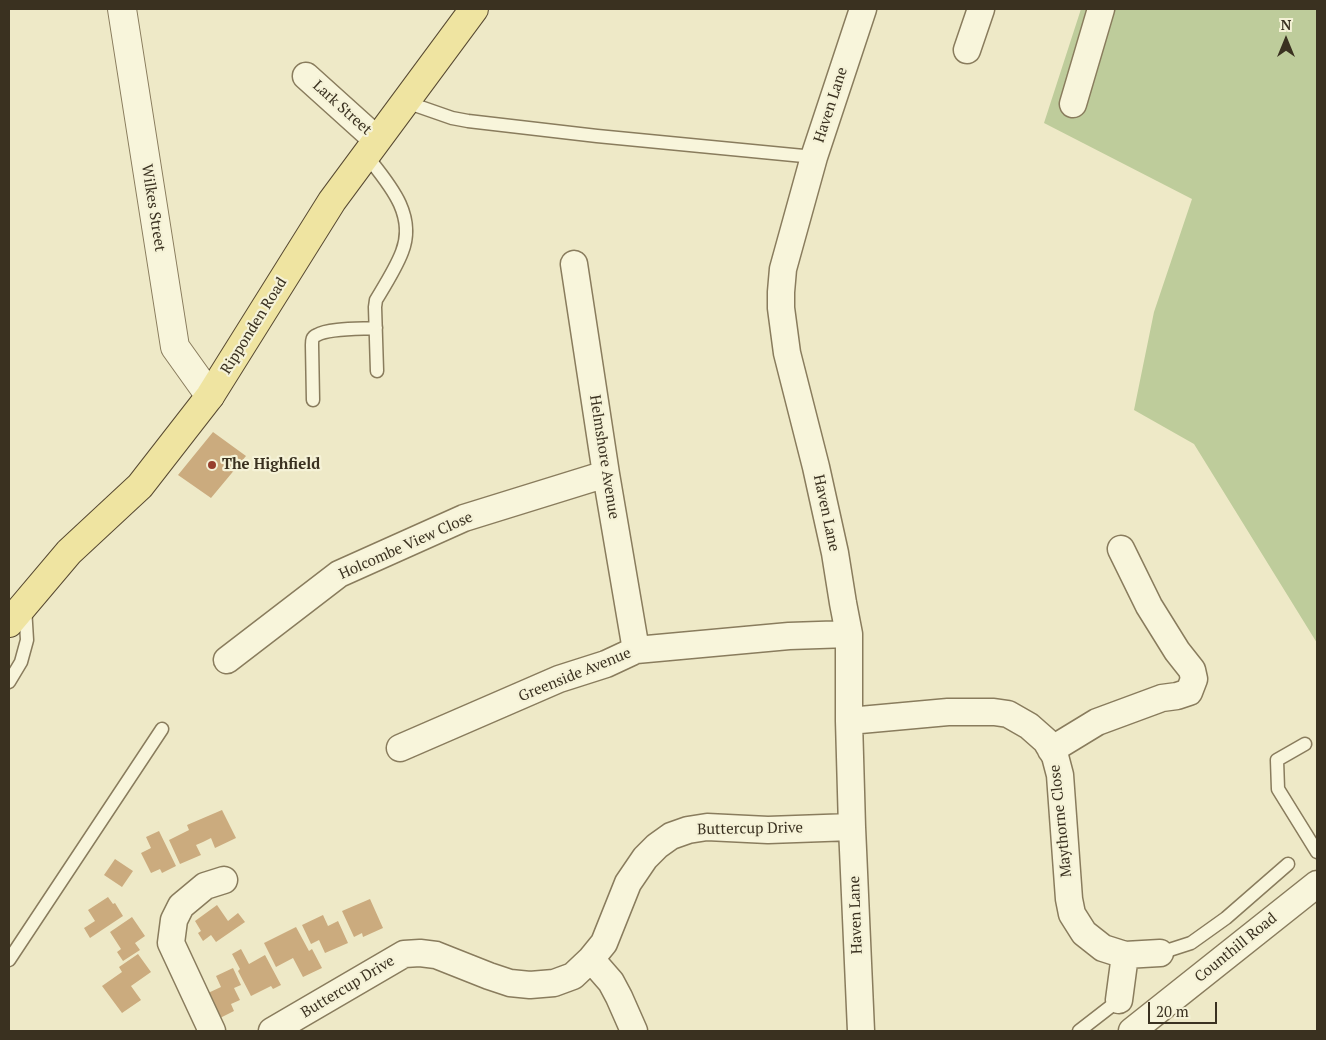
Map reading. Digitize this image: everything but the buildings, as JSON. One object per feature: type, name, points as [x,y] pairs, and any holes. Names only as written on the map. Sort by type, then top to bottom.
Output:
[{"type":"main road","name":"Ripponden Road","points":[[17,614],[69,552],[140,486],[210,396],[332,201],[474,9]]},
{"type":"street","name":"Wilkes Street","points":[[122,9],[175,347],[210,396]]},
{"type":"street","name":"Haven Lane","points":[[861,1031],[852,827],[849,634],[835,553],[787,353],[781,308],[781,292],[783,269],[814,157],[863,9]]},
{"type":"street","points":[[966,50],[981,9]]},
{"type":"street","points":[[1073,104],[1101,9]]},
{"type":"street","name":"Lark Street","points":[[306,76],[372,148]]},
{"type":"street","name":"Helmshore Avenue","points":[[574,264],[606,474],[636,650]]},
{"type":"street","name":"Holcombe View Close","points":[[226,660],[339,574],[464,518],[606,474]]},
{"type":"street","points":[[1051,750],[1097,722],[1162,698],[1189,692],[1192,686],[1194,679],[1192,670],[1177,651],[1149,606],[1122,549]]},
{"type":"street","name":"Greenside Avenue","points":[[400,748],[559,679],[606,664],[636,650],[789,636],[849,634]]},
{"type":"street","name":"Maythorne Close","points":[[849,721],[948,712],[994,712],[1008,714],[1029,726],[1046,741],[1055,756],[1060,775],[1068,891],[1072,914],[1084,933],[1103,948],[1125,955],[1160,952]]},
{"type":"street","name":"Buttercup Drive","points":[[272,1031],[404,954],[420,952],[436,955],[510,983],[530,985],[554,983],[573,976],[604,943],[628,883],[645,858],[671,836],[688,830],[707,827],[768,830],[852,827]]},
{"type":"street","points":[[212,1031],[171,943],[174,920],[181,906],[205,886],[224,880]]},
{"type":"street","name":"Counthill Road","points":[[1132,1031],[1317,884]]},
{"type":"street","points":[[1119,1000],[1125,955]]},
{"type":"street","points":[[591,959],[611,982],[634,1031]]},
{"type":"lane","points":[[406,102],[452,118],[468,121],[597,136],[814,157]]},
{"type":"lane","points":[[372,148],[384,177],[398,199],[405,216],[406,228],[402,252],[376,300],[377,371]]},
{"type":"lane","points":[[313,400],[312,340],[314,337],[318,334],[333,331],[376,328]]},
{"type":"lane","points":[[9,682],[21,662],[27,640],[17,614]]},
{"type":"lane","points":[[9,960],[162,729]]},
{"type":"lane","points":[[1305,744],[1277,760],[1278,790],[1317,852]]},
{"type":"lane","points":[[1160,952],[1191,943],[1226,918],[1288,864]]},
{"type":"lane","points":[[1080,1031],[1119,1000]]},
{"type":"green space","points":[[1081,9],[1317,9],[1317,643],[1194,444],[1134,410],[1154,312],[1192,199],[1044,123]]},
{"type":"place","name":"The Highfield","points":[[212,465]]}]
